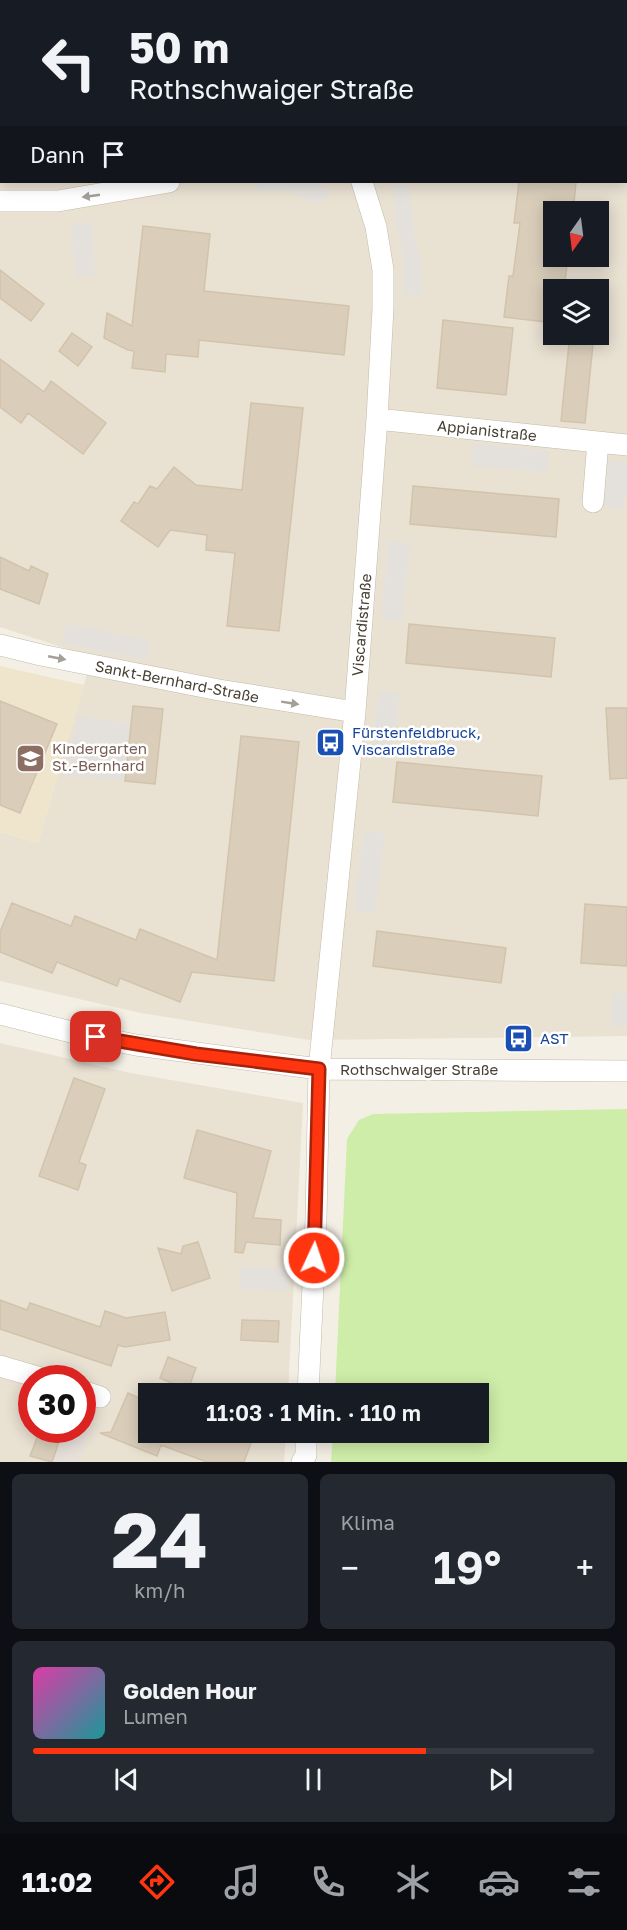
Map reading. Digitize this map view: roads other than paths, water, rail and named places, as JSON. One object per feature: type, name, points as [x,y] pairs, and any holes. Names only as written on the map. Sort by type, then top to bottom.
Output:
[{"type":"street","points":[[0,201],[58,201],[163,183]]},
{"type":"street","name":"Viscardistraße","points":[[309,1383],[316,1219],[319,1069],[355,712],[383,308],[382,270],[376,227],[362,183]]},
{"type":"street","name":"Appianistraße","points":[[377,419],[627,445]]},
{"type":"street","points":[[593,502],[598,442]]},
{"type":"street","name":"Sankt-Bernhard-Straße","points":[[0,645],[195,686],[355,712]]},
{"type":"street","name":"Rothschwaiger Straße","points":[[0,1014],[75,1033],[136,1045],[319,1069],[627,1071]]},
{"type":"street","points":[[0,1366],[18,1371]]},
{"type":"street","points":[[305,1460],[306,1443]]},
{"type":"place","name":"Fürstenfeldbruck, Viscardistraße","points":[[331,742]]},
{"type":"place","name":"Kindergarten St.-Bernhard","points":[[31,758]]},
{"type":"place","name":"AST","points":[[519,1039]]}]
